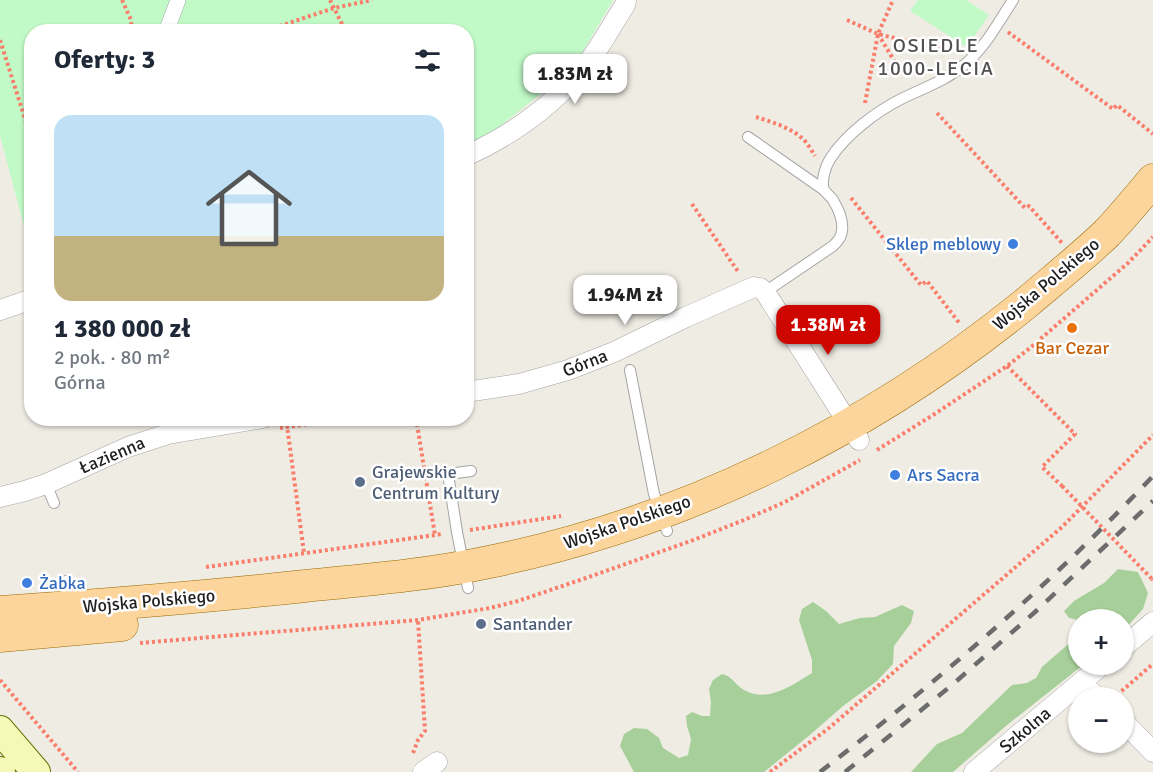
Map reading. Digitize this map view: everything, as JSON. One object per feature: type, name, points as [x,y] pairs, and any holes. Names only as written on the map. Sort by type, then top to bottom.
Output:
[{"type":"main road","name":"Wojska Polskiego","points":[[855,433],[892,400],[966,350],[1011,315],[1106,234],[1153,180]]},
{"type":"main road","name":"Wojska Polskiego","points":[[0,612],[67,594],[208,597],[429,573],[498,582],[580,561],[664,522],[728,507],[776,485],[855,433],[944,389],[1001,348],[1085,277],[1153,209]]},
{"type":"main road","name":"Wojska Polskiego","points":[[0,636],[400,599],[466,577]]},
{"type":"main road","points":[[0,730],[36,772]]},
{"type":"street","points":[[169,24],[178,0]]},
{"type":"street","points":[[474,152],[504,137],[562,91],[590,60],[626,0]]},
{"type":"street","points":[[758,290],[855,433]]},
{"type":"street","name":"Górna","points":[[474,391],[519,384],[568,370],[614,352],[686,317],[758,290]]},
{"type":"street","points":[[0,310],[24,301]]},
{"type":"street","name":"Łazienna","points":[[0,497],[46,484],[148,440],[214,426]]},
{"type":"street","points":[[1134,638],[1153,622]]},
{"type":"street","name":"Szkolna","points":[[974,772],[1090,675]]},
{"type":"street","points":[[1081,683],[1086,687]]},
{"type":"street","points":[[1134,732],[1153,752]]},
{"type":"lane","points":[[824,190],[825,168],[845,140],[865,121],[963,66],[981,48],[1013,0]]},
{"type":"lane","points":[[748,137],[824,190],[840,214],[843,227],[841,236],[833,246],[758,290]]},
{"type":"lane","points":[[630,370],[654,494],[664,522]]},
{"type":"lane","points":[[466,577],[448,474],[471,471]]},
{"type":"lane","points":[[46,484],[54,503]]},
{"type":"path","points":[[122,0],[131,24]]},
{"type":"path","points":[[330,0],[342,24]]},
{"type":"path","points":[[286,24],[334,8],[372,0]]},
{"type":"path","points":[[865,121],[864,111],[878,34],[893,0]]},
{"type":"path","points":[[847,20],[878,34],[940,49]]},
{"type":"path","points":[[1007,32],[1113,109],[1116,105],[1153,134]]},
{"type":"path","points":[[878,34],[901,72]]},
{"type":"path","points":[[0,40],[24,116]]},
{"type":"path","points":[[937,113],[1025,208],[1029,206],[1066,248]]},
{"type":"path","points":[[756,117],[789,130],[804,140],[825,168]]},
{"type":"path","points":[[850,197],[921,285],[927,280],[964,329]]},
{"type":"path","points":[[692,204],[758,290]]},
{"type":"path","points":[[1007,366],[1075,434],[1042,467],[1153,579]]},
{"type":"path","points":[[287,426],[304,553]]},
{"type":"path","points":[[417,426],[435,535]]},
{"type":"path","points":[[770,772],[829,728],[1062,527],[1153,435]]},
{"type":"path","points":[[198,569],[423,537]]},
{"type":"path","points":[[140,643],[436,617]]},
{"type":"path","points":[[418,620],[425,731],[418,740],[424,763]]},
{"type":"path","points":[[1127,687],[1153,664]]},
{"type":"path","points":[[0,680],[78,772]]},
{"type":"green space","points":[[0,0],[613,0],[581,55],[549,87],[485,138],[474,143],[474,24],[24,24],[24,226],[0,136]]},
{"type":"green space","points":[[918,0],[966,0],[989,15],[967,47],[910,11]]},
{"type":"green space","points":[[1118,569],[1138,572],[1148,593],[1143,609],[1134,619],[1134,609],[1068,609],[1068,617],[1064,611],[1074,601],[1104,583]]},
{"type":"green space","points":[[813,602],[839,624],[860,618],[875,617],[902,605],[914,611],[911,623],[894,646],[893,664],[877,681],[843,706],[764,772],[634,772],[620,746],[624,734],[634,728],[647,729],[659,738],[663,748],[679,758],[688,755],[691,739],[686,716],[692,712],[710,716],[709,689],[713,680],[722,674],[731,678],[741,688],[759,695],[778,692],[812,673],[812,660],[799,620],[802,609]]},
{"type":"green space","points":[[1068,644],[1068,675],[1070,675],[1007,725],[953,772],[911,772],[937,744],[962,733],[1012,685],[1027,683],[1036,678],[1042,667]]},
{"type":"railway","points":[[820,772],[907,703],[1034,593],[1153,476]]},
{"type":"railway","points":[[845,772],[952,685],[1035,612],[1153,501]]},
{"type":"place","name":"Sklep meblowy","points":[[1013,244]]},
{"type":"place","name":"Bar Cezar","points":[[1072,328]]},
{"type":"place","name":"Ars Sacra","points":[[895,475]]},
{"type":"place","name":"Grajewskie Centrum Kultury","points":[[360,482]]},
{"type":"place","name":"Żabka","points":[[27,583]]},
{"type":"place","name":"Santander","points":[[481,624]]},
{"type":"district","name":"OSIEDLE 1000-LECIA","points":[[936,56]]}]
